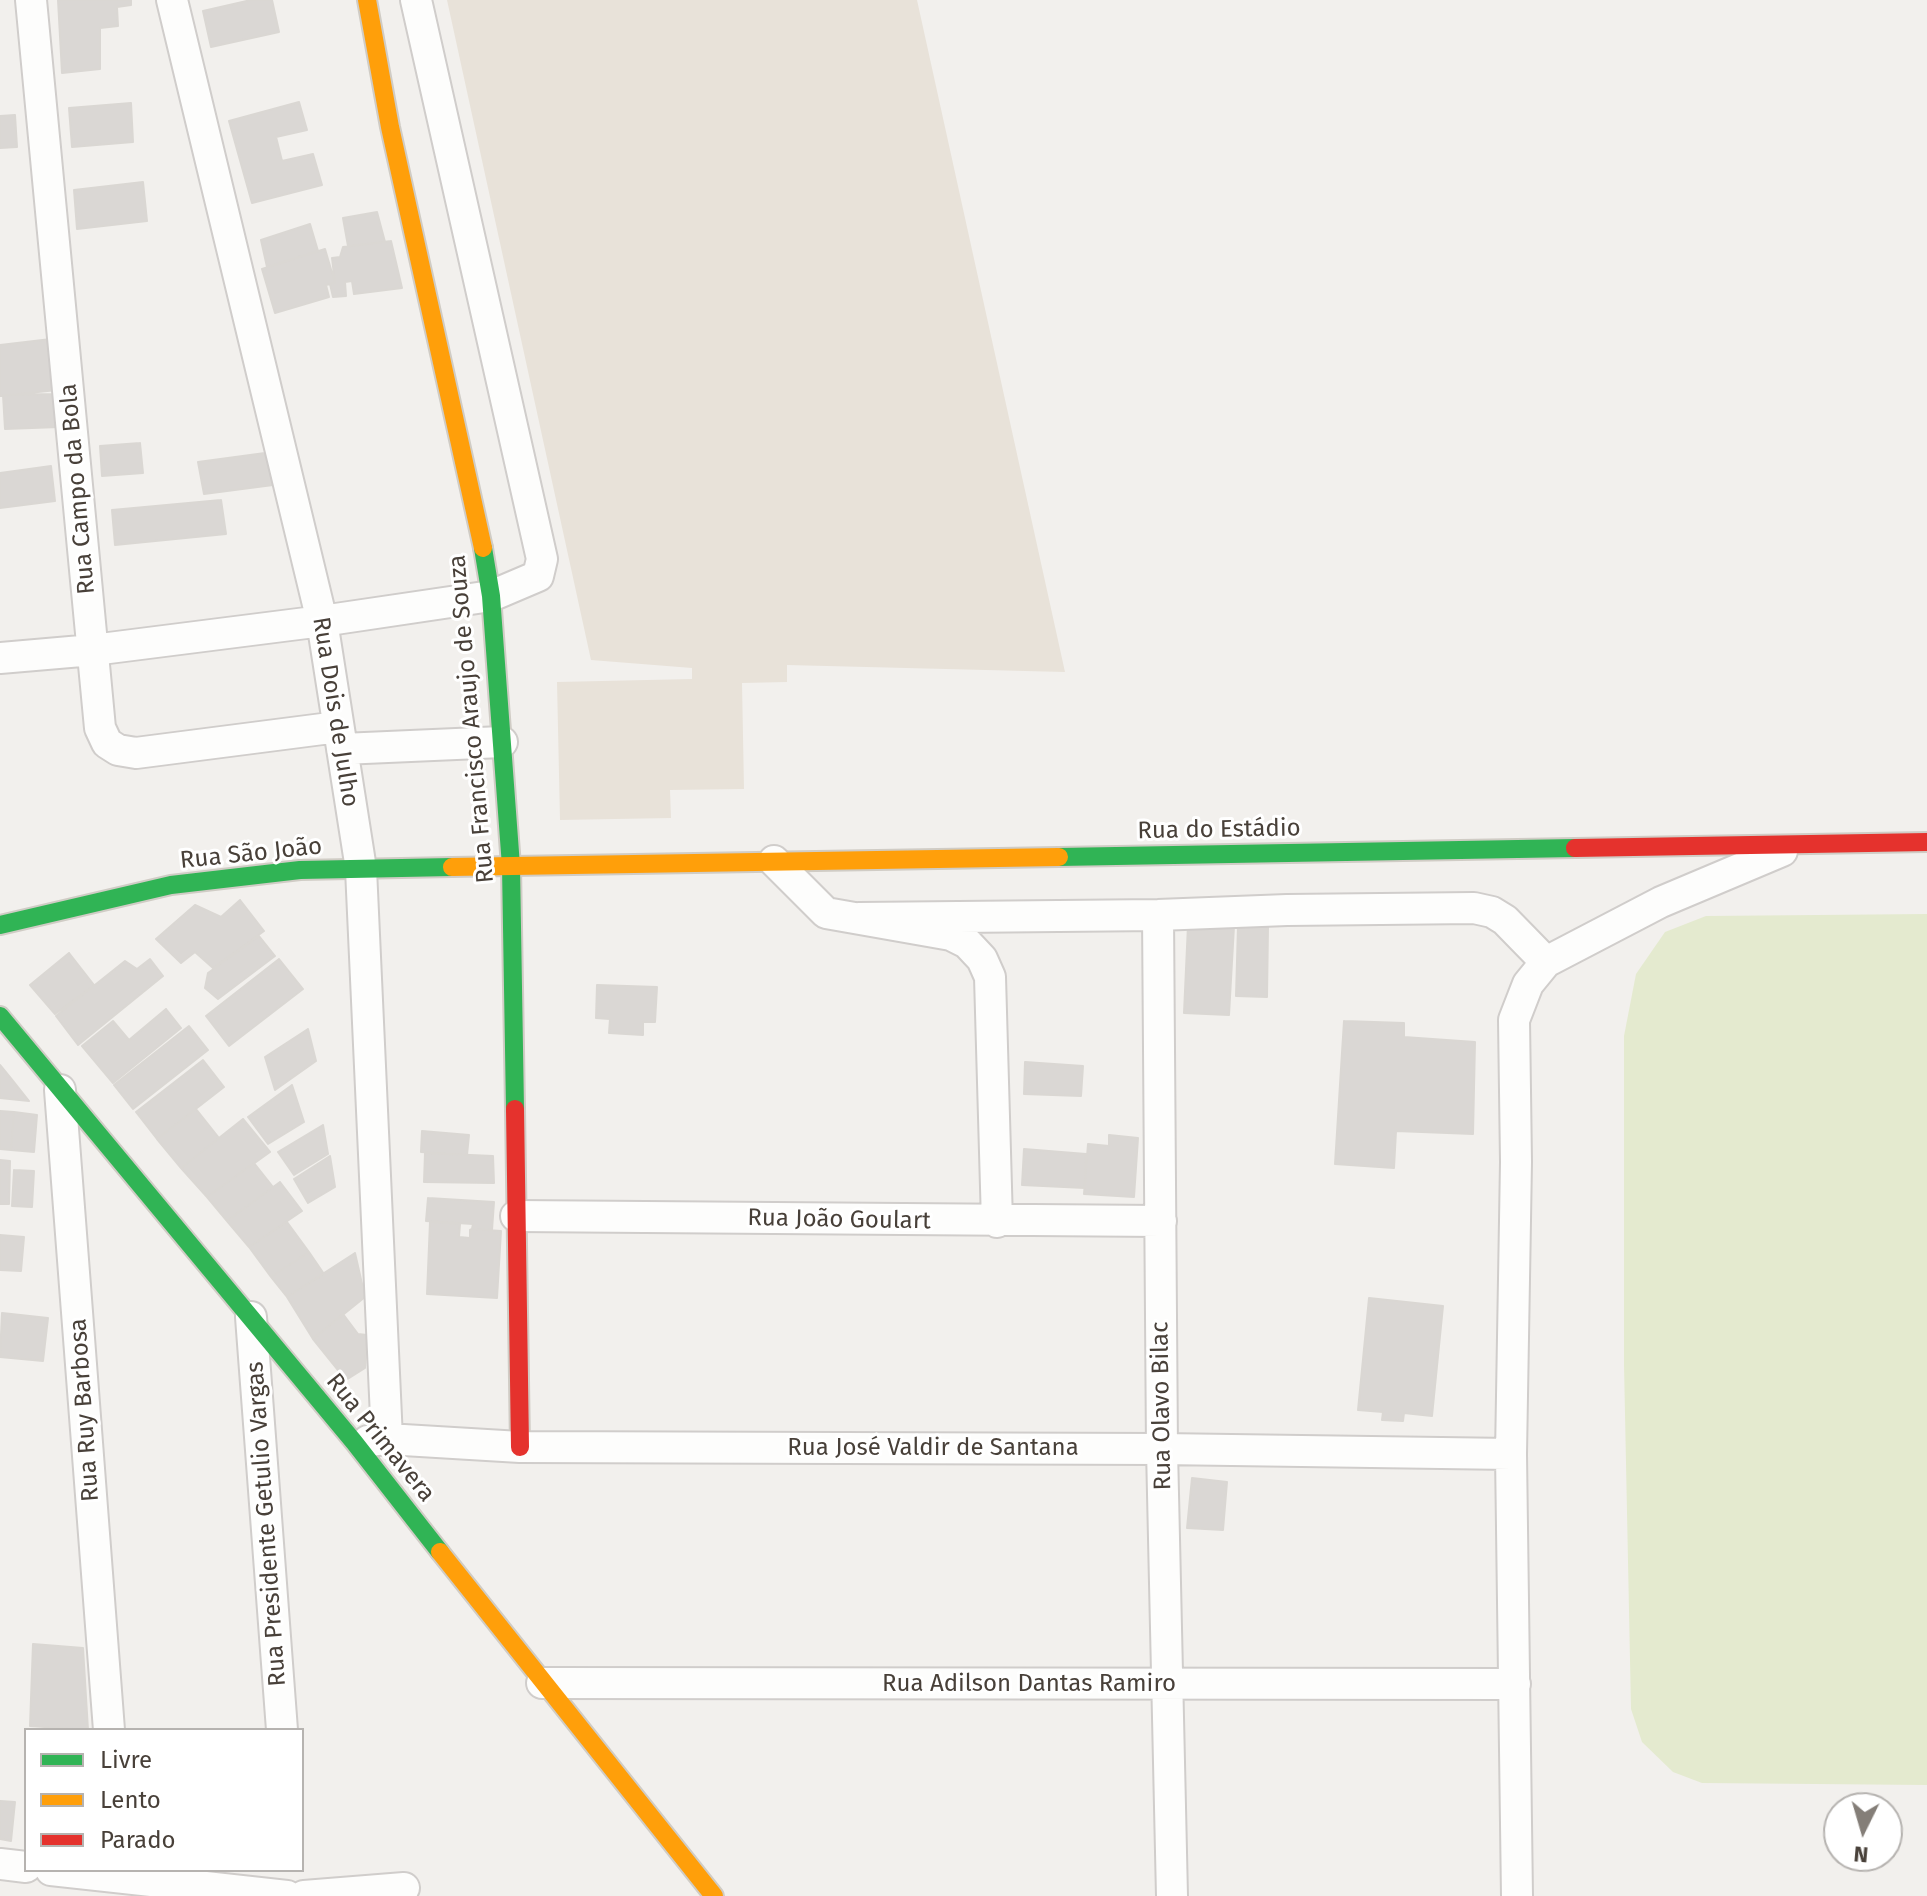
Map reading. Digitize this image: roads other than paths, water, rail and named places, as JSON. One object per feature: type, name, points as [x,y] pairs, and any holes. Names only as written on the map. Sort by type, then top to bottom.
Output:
[{"type":"street","name":"Rua Campo da Bola","points":[[31,0],[100,728],[107,743],[118,750],[136,753],[340,738]]},
{"type":"street","name":"Rua Dois de Julho","points":[[172,0],[322,621],[361,869],[387,1439]]},
{"type":"street","name":"Rua Francisco Araujo de Souza","points":[[367,0],[390,127],[491,596],[511,866],[520,1447]]},
{"type":"street","points":[[0,658],[93,650],[491,596],[538,576],[542,559],[416,0]]},
{"type":"street","points":[[340,738],[502,742]]},
{"type":"street","name":"Rua do Estádio","points":[[511,866],[1927,842]]},
{"type":"street","points":[[1517,1896],[1511,1454],[1516,1162],[1514,1020],[1528,984],[1546,962],[1661,902],[1795,846]]},
{"type":"street","points":[[774,861],[820,909],[838,916],[951,935],[967,943],[982,959],[990,977],[997,1222]]},
{"type":"street","name":"Rua São João","points":[[0,925],[171,885],[300,870],[511,866]]},
{"type":"street","points":[[859,918],[1474,908],[1492,912],[1505,920],[1546,962]]},
{"type":"street","name":"Rua Olavo Bilac","points":[[1158,915],[1162,1449],[1172,1896]]},
{"type":"street","name":"Rua Primavera","points":[[0,1016],[354,1442],[542,1683],[714,1896]]},
{"type":"street","name":"Rua Ruy Barbosa","points":[[60,1090],[109,1728]]},
{"type":"street","name":"Rua João Goulart","points":[[516,1216],[1161,1221]]},
{"type":"street","name":"Rua Presidente Getulio Vargas","points":[[251,1317],[282,1728]]},
{"type":"street","name":"Rua José Valdir de Santana","points":[[354,1442],[387,1439],[520,1447],[1162,1449],[1511,1454]]},
{"type":"street","name":"Rua Adilson Dantas Ramiro","points":[[542,1683],[1515,1684]]},
{"type":"street","points":[[0,1864],[24,1867]]},
{"type":"street","points":[[64,1872],[121,1881],[287,1896]]},
{"type":"street","points":[[293,1872],[295,1896]]},
{"type":"street","points":[[304,1896],[404,1888]]}]
